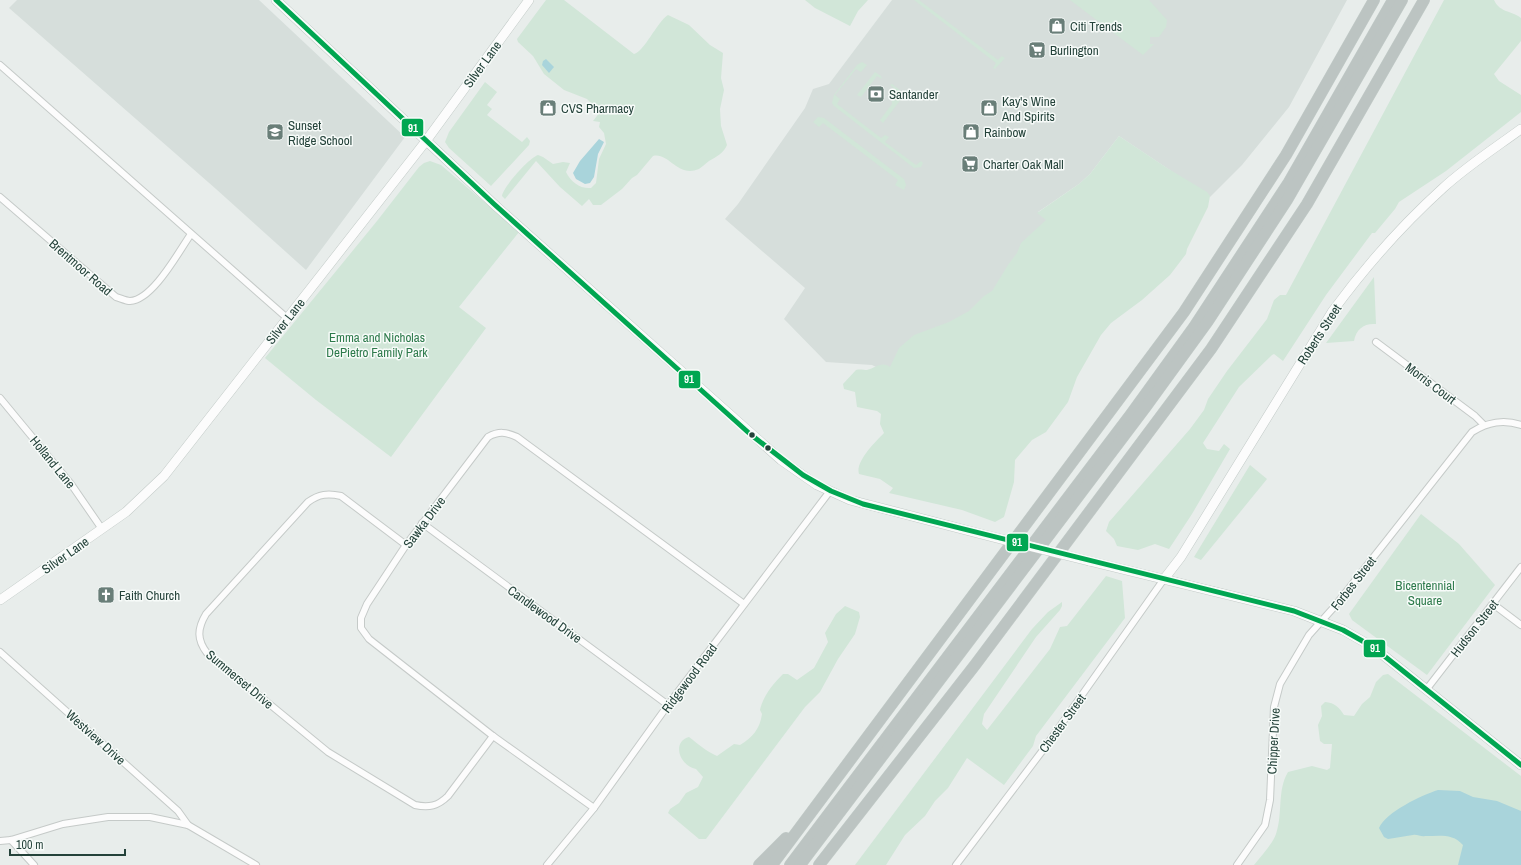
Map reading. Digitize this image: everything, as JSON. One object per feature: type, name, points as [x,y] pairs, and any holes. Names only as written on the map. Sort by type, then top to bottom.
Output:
[{"type":"highway","points":[[772,865],[1145,366],[1197,293],[1290,148],[1374,0]]},
{"type":"highway","points":[[790,865],[1140,401],[1200,319],[1298,167],[1393,0]]},
{"type":"highway","points":[[800,865],[1140,415],[1208,321],[1294,190],[1402,0]]},
{"type":"highway","points":[[819,865],[980,658],[1164,414],[1222,334],[1310,199],[1424,0]]},
{"type":"highway","points":[[759,865],[802,824]]},
{"type":"main road","name":"Forbes Street","points":[[276,0],[426,141],[750,434],[793,469],[830,491],[863,504],[1294,611],[1322,621]]},
{"type":"main road","name":"Silver Lane","points":[[0,600],[139,502],[164,476],[286,318],[426,141],[529,0]]},
{"type":"main road","name":"Roberts Street","points":[[1164,579],[1181,557],[1332,312],[1355,281],[1383,247],[1444,187],[1521,129]]},
{"type":"main road","points":[[1322,621],[1343,630],[1373,647],[1521,765]]},
{"type":"street","points":[[0,65],[286,318]]},
{"type":"street","name":"Brentmoor Road","points":[[0,197],[116,297],[130,301],[143,296],[155,286],[191,234]]},
{"type":"street","name":"Morris Court","points":[[1376,342],[1475,416],[1484,425]]},
{"type":"street","name":"Holland Lane","points":[[0,398],[71,484],[102,529]]},
{"type":"street","name":"Forbes Street","points":[[1322,621],[1459,446],[1472,432],[1484,425],[1497,422],[1512,422],[1521,424]]},
{"type":"street","name":"Sawka Drive","points":[[594,808],[493,736],[369,639],[361,628],[361,618],[367,604],[422,523],[488,437],[495,433],[506,432],[517,437],[744,604]]},
{"type":"street","name":"Ridgewood Road","points":[[547,865],[594,808],[668,705],[830,491]]},
{"type":"street","name":"Summerset Drive","points":[[406,545],[341,496],[330,494],[318,495],[308,502],[206,614],[200,623],[198,635],[201,645],[207,653],[328,752],[415,805],[425,807],[441,803],[448,796],[493,736]]},
{"type":"street","name":"Candlewood Drive","points":[[422,523],[668,705]]},
{"type":"street","name":"Hudson Street","points":[[1426,690],[1521,567]]},
{"type":"street","name":"Chester Street","points":[[956,865],[1043,750],[1164,579]]},
{"type":"street","points":[[1493,604],[1521,625]]},
{"type":"street","name":"Chipper Drive","points":[[1237,865],[1265,825],[1270,800],[1274,707],[1280,684],[1309,635],[1322,621]]},
{"type":"street","name":"Westview Drive","points":[[0,652],[178,810],[188,825]]},
{"type":"street","points":[[0,841],[11,840],[63,824],[108,818],[150,817],[188,825],[256,865]]},
{"type":"street","points":[[11,840],[34,865]]},
{"type":"shaded area","name":"Sunset Ridge School","points":[[17,0],[259,0],[405,137],[306,270],[216,189],[9,8]]},
{"type":"shaded area","points":[[892,0],[1347,0],[1289,107],[1242,165],[1210,197],[1119,136],[1090,174],[1079,184],[1038,212],[1074,241],[918,388],[872,365],[826,362],[784,319],[805,288],[725,219],[738,204],[805,108],[813,89],[829,84]]},
{"type":"green space","points":[[546,0],[564,0],[634,54],[642,48],[659,24],[668,15],[689,25],[710,45],[723,53],[721,78],[724,90],[720,109],[721,126],[727,145],[724,150],[699,169],[691,171],[679,168],[659,156],[653,156],[637,175],[601,205],[593,205],[589,199],[582,206],[560,187],[536,161],[505,199],[502,196],[503,192],[511,180],[529,161],[538,155],[553,164],[563,162],[570,163],[566,172],[570,179],[580,186],[591,188],[596,183],[599,159],[606,144],[604,133],[599,127],[600,122],[593,121],[600,112],[587,99],[564,90],[544,74],[533,56],[518,42],[517,39]]},
{"type":"green space","points":[[805,0],[868,0],[858,11],[850,26],[815,8]]},
{"type":"green space","points":[[914,0],[919,0],[998,60],[1002,56],[1005,58],[995,69],[993,68],[996,63]]},
{"type":"green space","points":[[1070,0],[1149,0],[1167,20],[1166,27],[1159,37],[1150,37],[1150,44],[1154,44],[1143,55]]},
{"type":"green space","points":[[1444,0],[1494,0],[1499,7],[1521,18],[1521,41],[1494,74],[1499,81],[1521,95],[1521,112],[1446,171],[1399,202],[1375,233],[1372,233],[1326,295],[1283,361],[1274,354],[1272,355],[1239,387],[1203,443],[1207,449],[1219,451],[1224,444],[1230,449],[1192,514],[1169,549],[1155,544],[1138,550],[1117,546],[1114,539],[1106,531],[1109,522],[1190,429],[1204,410],[1208,399],[1227,371],[1267,319],[1274,300],[1280,295],[1286,295]]},
{"type":"green space","points":[[862,62],[867,65],[861,72],[856,69],[835,95],[840,99],[837,104],[881,138],[885,135],[889,137],[885,142],[916,165],[921,161],[923,163],[921,167],[914,168],[832,103],[834,95],[857,65]]},
{"type":"green space","points":[[875,72],[881,76],[882,79],[877,76],[861,97],[857,95]]},
{"type":"green space","points":[[485,82],[497,92],[487,105],[492,109],[487,115],[522,142],[527,137],[530,141],[529,145],[491,186],[449,148],[445,142],[449,132]]},
{"type":"green space","points":[[892,84],[905,94],[883,123],[880,120],[892,104],[891,92],[894,88],[890,85]]},
{"type":"green space","points":[[818,117],[824,118],[904,179],[906,185],[904,190],[895,185],[898,180],[823,123],[819,127],[813,122]]},
{"type":"green space","points":[[1119,136],[1167,168],[1207,192],[1210,196],[1208,207],[1187,249],[1186,254],[1170,275],[1142,300],[1111,323],[1101,335],[1077,377],[1068,402],[1046,432],[1032,440],[1015,460],[1014,482],[1004,517],[995,522],[962,510],[889,493],[893,488],[880,479],[859,474],[860,464],[863,458],[884,433],[880,424],[881,414],[877,411],[857,407],[855,392],[844,389],[843,384],[856,370],[867,370],[881,365],[887,365],[890,367],[899,348],[914,335],[949,322],[969,311],[984,296],[992,291],[1017,253],[1021,243],[1046,220],[1037,213],[1079,184],[1090,174]]},
{"type":"green space","name":"Emma and Nicholas DePietro Family Park","points":[[430,161],[441,165],[519,232],[459,307],[486,328],[391,457],[316,400],[265,358],[419,167]]},
{"type":"green space","points":[[1374,277],[1376,324],[1361,328],[1354,341],[1326,343]]},
{"type":"green space","points":[[1250,465],[1267,479],[1201,560],[1194,557]]},
{"type":"green space","name":"Bicentennial Square","points":[[1421,514],[1459,544],[1495,585],[1427,675],[1352,620],[1349,614]]},
{"type":"green space","points":[[1106,576],[1122,581],[1125,618],[1036,736],[1033,746],[1004,785],[967,758],[948,788],[935,801],[925,816],[905,835],[886,865],[855,865],[1032,629],[1048,612],[1062,602],[1060,610],[1036,637],[984,714],[982,724],[987,730],[1050,649],[1060,627],[1067,626]]},
{"type":"green space","points":[[845,606],[859,612],[860,617],[855,634],[838,659],[820,692],[805,707],[706,839],[699,839],[668,813],[670,809],[679,803],[686,793],[698,787],[703,777],[696,769],[690,767],[682,759],[679,749],[680,744],[683,740],[689,737],[706,750],[717,756],[734,744],[740,745],[748,739],[757,729],[762,714],[760,710],[761,705],[769,690],[783,674],[788,674],[797,680],[814,668],[828,642],[825,633],[836,614]]},
{"type":"green space","points":[[1388,674],[1521,776],[1521,865],[1254,865],[1269,846],[1276,834],[1282,786],[1288,772],[1312,766],[1327,770],[1330,768],[1332,744],[1324,744],[1320,741],[1318,725],[1322,716],[1321,706],[1325,702],[1331,703],[1334,704],[1344,715],[1354,716],[1362,704],[1370,697],[1376,682],[1383,675]]},
{"type":"water","points":[[546,59],[554,67],[549,73],[542,65],[543,61]]},
{"type":"water","points":[[599,139],[604,142],[598,154],[594,177],[590,183],[585,184],[576,179],[573,173],[580,161]]},
{"type":"water","points":[[1438,790],[1460,791],[1473,797],[1497,801],[1521,811],[1521,865],[1458,865],[1463,845],[1459,841],[1450,837],[1414,835],[1388,839],[1384,837],[1379,828],[1389,816],[1414,800]]},
{"type":"transit line","name":"91","points":[[276,0],[494,204],[750,434],[803,475],[831,491],[863,504],[1294,611],[1343,630],[1373,647],[1521,765]]},
{"type":"place","name":"Citi Trends","points":[[1057,26]]},
{"type":"place","name":"Burlington","points":[[1037,50]]},
{"type":"place","name":"Santander","points":[[876,94]]},
{"type":"place","name":"CVS Pharmacy","points":[[548,108]]},
{"type":"place","name":"Kay's Wine And Spirits","points":[[989,108]]},
{"type":"place","name":"Sunset Ridge School","points":[[275,132]]},
{"type":"place","name":"Rainbow","points":[[971,132]]},
{"type":"place","name":"Charter Oak Mall","points":[[970,164]]},
{"type":"place","name":"Faith Church","points":[[106,595]]}]
